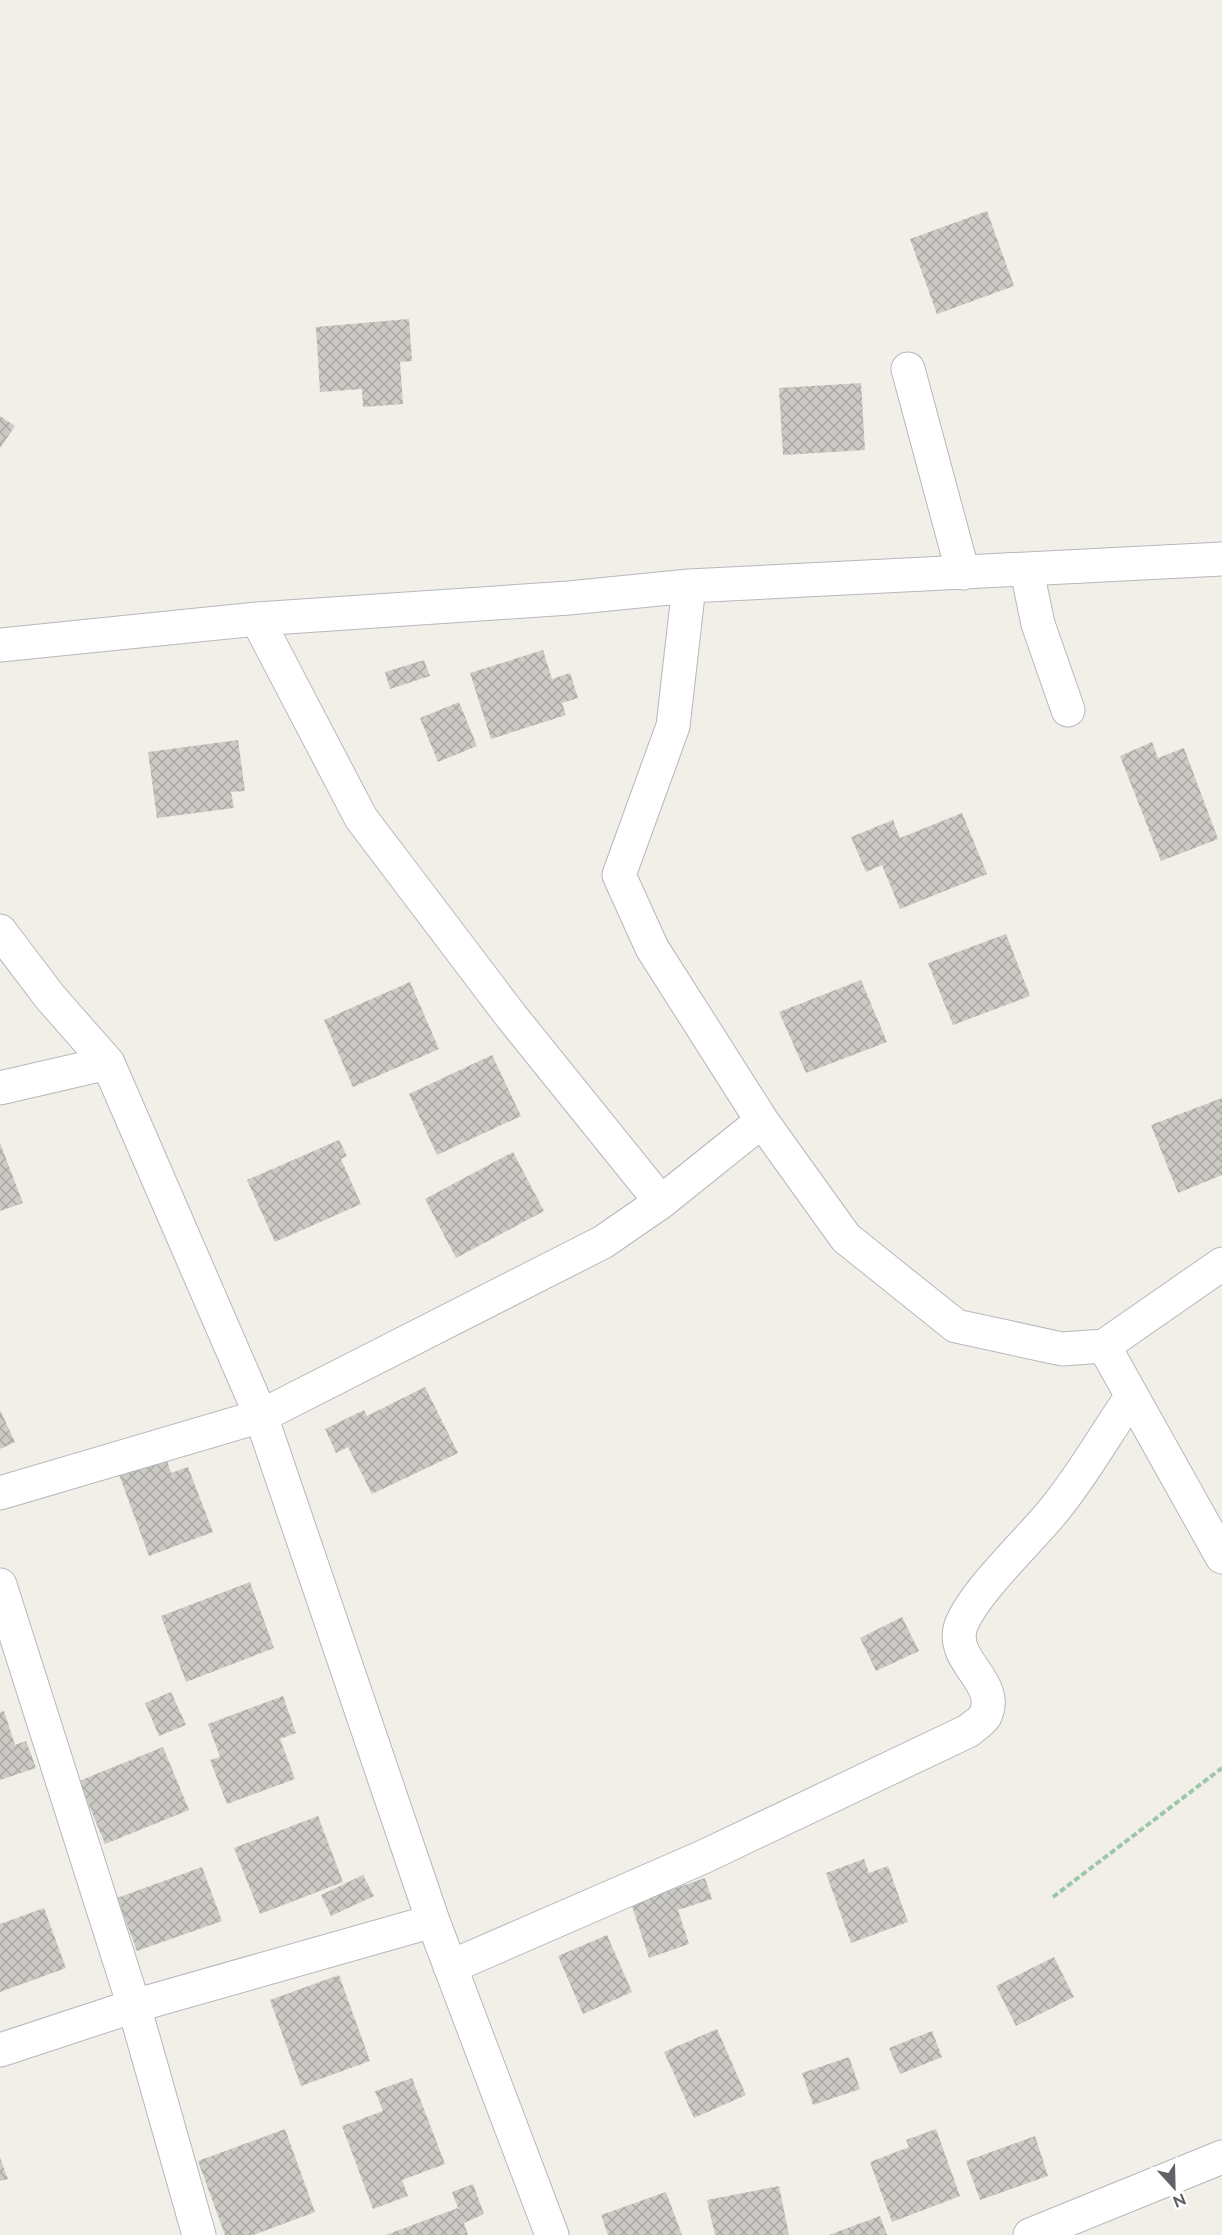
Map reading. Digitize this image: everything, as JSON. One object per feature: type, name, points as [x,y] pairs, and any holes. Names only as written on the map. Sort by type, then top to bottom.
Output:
[{"type":"street","points":[[908,369],[963,573]]},
{"type":"street","points":[[0,645],[257,619],[557,598],[689,586],[1027,571],[1222,559]]},
{"type":"street","points":[[1027,571],[1038,624],[1068,710]]},
{"type":"street","points":[[689,586],[673,726],[619,875],[652,948],[762,1121],[846,1238],[956,1326],[1062,1349],[1104,1346],[1222,1264]]},
{"type":"street","points":[[257,619],[361,818],[511,1016],[661,1202]]},
{"type":"street","points":[[0,931],[50,997],[108,1063],[261,1416],[432,1921],[552,2235]]},
{"type":"street","points":[[0,1088],[108,1063]]},
{"type":"street","points":[[0,1493],[261,1416],[603,1242],[661,1202],[762,1121]]},
{"type":"street","points":[[1104,1346],[1222,1557]]},
{"type":"street","points":[[450,1967],[703,1857],[968,1731],[985,1716],[987,1702],[985,1685],[961,1653],[961,1626],[972,1606],[1056,1507],[1132,1396]]},
{"type":"street","points":[[0,1585],[134,2006],[199,2235]]},
{"type":"street","points":[[0,2050],[134,2006],[432,1921]]},
{"type":"street","points":[[1030,2235],[1222,2157]]},
{"type":"path","points":[[1053,1898],[1222,1767]]},
{"type":"building","points":[[987,211],[1014,286],[937,314],[910,239]]},
{"type":"building","points":[[409,319],[412,361],[400,362],[403,404],[363,407],[362,389],[320,392],[316,327]]},
{"type":"building","points":[[861,383],[865,450],[783,455],[779,388]]},
{"type":"building","points":[[0,416],[15,426],[0,448]]},
{"type":"building","points":[[543,650],[552,679],[570,673],[578,698],[562,703],[566,715],[491,739],[470,673]]},
{"type":"building","points":[[424,660],[430,676],[390,689],[385,672]]},
{"type":"building","points":[[459,702],[477,746],[438,762],[420,718]]},
{"type":"building","points":[[238,740],[245,791],[231,792],[234,808],[157,818],[148,752]]},
{"type":"building","points":[[1152,742],[1158,758],[1184,748],[1218,839],[1161,861],[1120,756]]},
{"type":"building","points":[[962,813],[987,874],[900,909],[882,865],[866,872],[851,837],[893,820],[900,838]]},
{"type":"building","points":[[1006,934],[1030,996],[953,1025],[928,963]]},
{"type":"building","points":[[861,980],[887,1042],[806,1073],[779,1012]]},
{"type":"building","points":[[410,982],[439,1049],[353,1087],[324,1020]]},
{"type":"building","points":[[492,1055],[521,1116],[437,1155],[409,1094]]},
{"type":"building","points":[[1222,1098],[1222,1175],[1178,1193],[1151,1125]]},
{"type":"building","points":[[339,1140],[347,1156],[341,1159],[361,1204],[275,1242],[247,1180]]},
{"type":"building","points":[[0,1143],[23,1203],[0,1211]]},
{"type":"building","points":[[513,1152],[544,1211],[456,1258],[425,1199]]},
{"type":"building","points":[[425,1387],[458,1453],[372,1494],[348,1447],[336,1453],[325,1429],[364,1410],[367,1416]]},
{"type":"building","points":[[0,1410],[15,1442],[0,1449]]},
{"type":"building","points":[[165,1455],[171,1473],[188,1467],[213,1532],[149,1556],[118,1472]]},
{"type":"building","points":[[250,1582],[274,1648],[186,1682],[161,1616]]},
{"type":"building","points":[[902,1617],[919,1651],[876,1671],[860,1638]]},
{"type":"building","points":[[171,1692],[186,1725],[159,1736],[145,1703]]},
{"type":"building","points":[[283,1696],[296,1733],[280,1739],[295,1779],[227,1804],[210,1760],[220,1757],[208,1724]]},
{"type":"building","points":[[4,1711],[15,1745],[26,1741],[36,1768],[0,1780],[0,1712]]},
{"type":"building","points":[[163,1747],[189,1810],[105,1844],[79,1781]]},
{"type":"building","points":[[318,1816],[343,1882],[260,1914],[234,1848]]},
{"type":"building","points":[[864,1859],[869,1873],[888,1866],[908,1922],[851,1943],[826,1873]]},
{"type":"building","points":[[202,1867],[222,1921],[137,1951],[117,1898]]},
{"type":"building","points":[[363,1875],[374,1896],[331,1916],[321,1895]]},
{"type":"building","points":[[705,1878],[712,1899],[678,1910],[689,1944],[649,1958],[631,1903]]},
{"type":"building","points":[[44,1908],[66,1968],[0,1992],[0,1924]]},
{"type":"building","points":[[607,1935],[632,1992],[583,2014],[558,1956]]},
{"type":"building","points":[[1054,1957],[1074,1997],[1016,2026],[996,1986]]},
{"type":"building","points":[[339,1975],[370,2061],[301,2086],[270,2000]]},
{"type":"building","points":[[717,2029],[746,2095],[694,2118],[664,2052]]},
{"type":"building","points":[[932,2031],[942,2057],[900,2074],[889,2048]]},
{"type":"building","points":[[849,2057],[860,2089],[813,2105],[802,2073]]},
{"type":"building","points":[[412,2078],[445,2164],[402,2180],[408,2196],[373,2209],[342,2126],[383,2111],[375,2091]]},
{"type":"building","points":[[285,2129],[315,2212],[253,2235],[225,2235],[198,2161]]},
{"type":"building","points":[[936,2129],[960,2196],[892,2222],[870,2162],[909,2147],[906,2140]]},
{"type":"building","points":[[1035,2136],[1048,2176],[980,2200],[966,2161]]},
{"type":"building","points":[[0,2158],[8,2179],[0,2181]]},
{"type":"building","points":[[473,2184],[484,2214],[464,2223],[468,2235],[386,2235],[458,2208],[452,2192]]},
{"type":"building","points":[[779,2186],[789,2235],[715,2235],[707,2200]]},
{"type":"building","points":[[666,2192],[682,2235],[608,2235],[601,2215]]},
{"type":"building","points":[[880,2216],[887,2235],[829,2235]]}]
